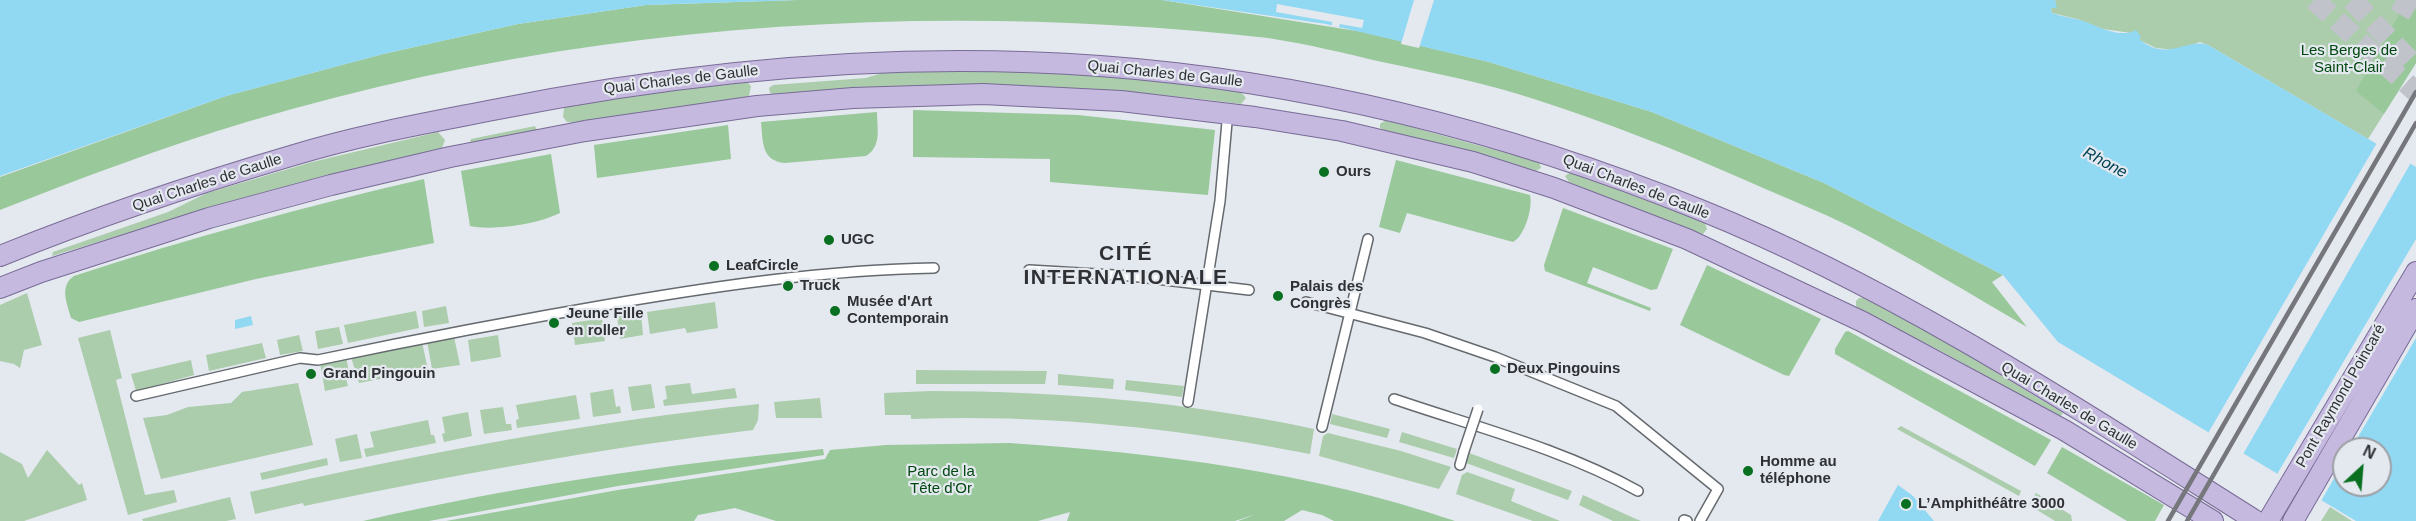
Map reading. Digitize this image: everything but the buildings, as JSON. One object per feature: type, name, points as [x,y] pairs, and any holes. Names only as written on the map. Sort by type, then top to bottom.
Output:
[{"type":"main road","name":"Quai Charles de Gaulle","points":[[0,256],[88,222],[299,153],[578,93],[743,70],[879,62],[989,60],[1103,66],[1231,80],[1370,106],[1482,135],[1560,158],[1710,214],[1877,292],[2014,372],[2256,521]]},
{"type":"main road","name":"Quai Charles de Gaulle","points":[[0,288],[50,269],[209,218],[331,184],[450,157],[585,131],[757,106],[874,97],[983,94],[1120,101],[1255,117],[1342,131],[1473,162],[1554,188],[1677,235],[1863,322],[2064,430],[2213,521]]},
{"type":"main road","name":"Pont Raymond Poincaré","points":[[2268,521],[2416,272]]},
{"type":"main road","name":"Pont Raymond Poincaré","points":[[2293,521],[2416,309]]},
{"type":"street","points":[[1188,402],[1220,201],[1227,122]]},
{"type":"street","points":[[1322,427],[1368,239]]},
{"type":"street","points":[[136,396],[300,358],[318,360],[467,329],[728,284],[828,273],[934,268]]},
{"type":"street","points":[[1029,270],[1101,273],[1249,290]]},
{"type":"street","points":[[1306,302],[1425,333],[1494,357],[1616,406],[1719,489],[1700,521]]},
{"type":"street","points":[[1394,399],[1544,449],[1615,478],[1638,491]]},
{"type":"street","points":[[1460,465],[1478,409]]},
{"type":"green space","points":[[797,0],[1162,0],[1363,32],[1489,62],[1652,112],[1824,183],[2003,275],[1992,282],[2027,327],[1918,263],[1838,221],[1668,148],[1564,109],[1480,83],[1297,43],[1268,38],[1140,27],[1012,21],[883,22],[754,28],[627,42],[500,61],[374,88],[250,121],[93,174],[0,210],[0,177],[226,96],[383,54],[518,24],[646,5]]},
{"type":"green space","name":"Les Berges de Saint-Clair","points":[[2055,0],[2416,0],[2416,63],[2368,139],[2208,45],[2200,42],[2177,50],[2156,48],[2131,33],[2103,29],[2052,13],[2051,8],[2056,7]]},
{"type":"green space","points":[[2407,0],[2416,0],[2416,63],[2384,114],[2356,91]]},
{"type":"green space","points":[[998,69],[1089,75],[1240,91],[1246,98],[1241,104],[1124,92],[1007,86],[948,85],[773,94],[770,93],[769,88],[773,85],[866,78],[888,71]]},
{"type":"green space","points":[[742,81],[751,86],[749,96],[575,123],[567,122],[563,117],[564,108],[567,106],[651,91]]},
{"type":"green space","points":[[913,110],[1078,115],[1215,130],[1208,195],[1050,182],[1050,159],[913,157]]},
{"type":"green space","points":[[877,112],[877,142],[866,156],[785,163],[771,158],[763,143],[761,122]]},
{"type":"green space","points":[[1386,120],[1539,162],[1541,168],[1536,171],[1384,130],[1380,128],[1380,124]]},
{"type":"green space","points":[[728,125],[731,159],[597,178],[594,145]]},
{"type":"green space","points":[[535,126],[537,130],[472,143],[470,141],[471,139]]},
{"type":"green space","points":[[438,132],[445,140],[442,148],[437,150],[340,172],[229,202],[52,256],[53,252],[168,212],[207,193],[312,162]]},
{"type":"green space","points":[[551,154],[560,213],[516,226],[491,228],[470,226],[461,171]]},
{"type":"green space","points":[[1396,160],[1530,195],[1529,214],[1521,234],[1513,242],[1407,213],[1400,233],[1379,227]]},
{"type":"green space","points":[[1571,172],[1701,221],[1705,223],[1707,229],[1703,234],[1697,233],[1569,182],[1565,176]]},
{"type":"green space","points":[[424,179],[434,243],[256,279],[79,322],[71,318],[65,290],[69,280],[74,276],[248,223]]},
{"type":"green space","points":[[1563,208],[1673,249],[1657,289],[1651,290],[1593,267],[1587,283],[1651,308],[1650,311],[1545,271],[1544,265]]},
{"type":"green space","points":[[1707,265],[1821,319],[1789,376],[1680,325]]},
{"type":"green space","points":[[27,293],[42,345],[24,350],[20,368],[0,361],[0,305]]},
{"type":"green space","points":[[1864,298],[1931,333],[2063,413],[2060,417],[1937,349],[1859,310],[1856,301]]},
{"type":"green space","points":[[715,302],[718,328],[687,333],[685,328],[650,334],[647,312]]},
{"type":"green space","points":[[446,306],[449,323],[424,327],[422,311]]},
{"type":"green space","points":[[416,311],[419,328],[348,343],[344,325]]},
{"type":"green space","points":[[641,312],[643,335],[620,339],[617,316]]},
{"type":"green space","points":[[602,318],[605,341],[575,345],[572,323]]},
{"type":"green space","points":[[339,327],[343,344],[318,349],[315,331]]},
{"type":"green space","points":[[110,330],[122,378],[116,380],[145,495],[174,490],[177,502],[128,515],[78,338]]},
{"type":"green space","points":[[1848,331],[2051,440],[2035,466],[1835,354],[1835,349],[1845,332]]},
{"type":"green space","points":[[299,335],[303,351],[280,355],[277,340]]},
{"type":"green space","points":[[498,335],[501,357],[471,362],[468,340]]},
{"type":"green space","points":[[454,337],[460,365],[432,369],[427,341]]},
{"type":"green space","points":[[422,342],[428,370],[359,383],[351,357]]},
{"type":"green space","points":[[262,343],[266,358],[209,371],[206,355]]},
{"type":"green space","points":[[346,357],[350,377],[346,378],[348,386],[325,391],[320,363]]},
{"type":"green space","points":[[191,360],[194,375],[136,391],[131,374]]},
{"type":"green space","points":[[916,370],[1047,371],[1045,384],[916,384]]},
{"type":"green space","points":[[1058,374],[1114,379],[1113,389],[1058,385]]},
{"type":"green space","points":[[1126,380],[1184,386],[1182,397],[1125,390]]},
{"type":"green space","points":[[298,383],[313,445],[161,479],[143,418],[167,415],[188,407],[231,403],[242,392]]},
{"type":"green space","points":[[690,383],[692,394],[735,388],[737,398],[664,406],[663,400],[667,399],[665,386]]},
{"type":"green space","points":[[651,384],[655,408],[632,411],[628,387]]},
{"type":"green space","points":[[613,389],[616,407],[620,406],[621,413],[593,417],[590,393]]},
{"type":"green space","points":[[931,391],[1028,393],[1124,400],[1219,412],[1314,429],[1310,454],[1211,437],[1111,425],[1012,419],[911,419],[911,415],[885,415],[884,393]]},
{"type":"green space","points":[[576,395],[580,419],[517,428],[516,420],[519,419],[516,405]]},
{"type":"green space","points":[[820,398],[822,418],[776,418],[774,402]]},
{"type":"green space","points":[[759,404],[758,420],[753,430],[528,463],[304,506],[303,503],[255,514],[250,492],[503,440],[695,411]]},
{"type":"green space","points":[[503,407],[506,424],[511,424],[512,430],[484,434],[480,410]]},
{"type":"green space","points":[[468,412],[472,436],[444,442],[442,417]]},
{"type":"green space","points":[[1332,414],[1390,429],[1387,438],[1330,424]]},
{"type":"green space","points":[[428,420],[431,435],[434,435],[436,443],[366,457],[364,449],[374,447],[370,432]]},
{"type":"green space","points":[[1901,426],[2021,491],[2019,496],[1897,429]]},
{"type":"green space","points":[[1402,432],[1457,449],[1454,458],[1399,442]]},
{"type":"green space","points":[[1328,433],[1401,451],[1451,467],[1439,489],[1319,456],[1323,436]]},
{"type":"green space","points":[[357,434],[362,458],[340,462],[335,439]]},
{"type":"green space","name":"Parc de la Tête d'Or","points":[[1009,443],[1122,453],[1235,467],[1346,490],[1455,521],[1334,521],[1302,510],[1284,521],[1238,521],[1256,514],[1235,521],[1067,521],[1070,512],[1038,521],[776,521],[735,508],[698,515],[694,521],[446,521],[618,490],[825,459],[830,450],[886,445]]},
{"type":"green space","points":[[2062,447],[2164,505],[2155,521],[2127,521],[2047,473]]},
{"type":"green space","points":[[823,449],[824,455],[618,486],[429,521],[363,521],[534,487],[707,462]]},
{"type":"green space","points":[[47,450],[79,485],[82,483],[87,500],[24,521],[0,521],[0,452],[22,464],[28,478]]},
{"type":"green space","points":[[1469,453],[1572,491],[1568,500],[1466,463]]},
{"type":"green space","points":[[327,458],[328,465],[262,480],[260,473]]},
{"type":"green space","points":[[1467,472],[1515,489],[1511,501],[1560,521],[1533,521],[1456,494],[1462,475]]},
{"type":"green space","points":[[2036,493],[2071,515],[2072,521],[2055,521],[2029,505]]},
{"type":"green space","points":[[1583,495],[1641,521],[1613,521],[1579,505]]},
{"type":"green space","points":[[230,497],[236,519],[143,521],[142,519]]},
{"type":"green space","points":[[2330,507],[2352,521],[2321,521]]},
{"type":"water","points":[[0,0],[797,0],[646,5],[518,24],[383,54],[226,96],[0,176]]},
{"type":"water","name":"Rhone","points":[[1162,0],[2055,0],[2057,8],[2051,8],[2052,13],[2113,32],[2129,33],[2136,30],[2141,37],[2139,39],[2159,49],[2200,43],[2208,45],[2416,167],[2416,521],[2356,521],[2058,342],[2003,275],[1824,183],[1652,112],[1489,62],[1326,24]]},
{"type":"water","points":[[251,316],[253,325],[235,329],[235,320]]},
{"type":"water","name":"L’Amphithéâtre 3000","points":[[1898,485],[1913,496],[1934,521],[1878,521]]},
{"type":"pier","points":[[1414,0],[1434,0],[1419,48],[1401,44]]},
{"type":"pier","points":[[1277,4],[1364,20],[1362,28],[1340,24],[1339,27],[1332,26],[1332,22],[1276,12]]},
{"type":"pier","points":[[2378,141],[2412,161],[2242,456],[2207,435]]},
{"type":"pier","points":[[2416,239],[2416,338],[2358,437],[2332,437],[2332,482],[2320,503],[2276,476]]},
{"type":"tunnel","points":[[2314,0],[2416,92]]},
{"type":"tunnel","points":[[2352,0],[2416,67]]},
{"type":"tunnel","points":[[2396,0],[2416,12]]},
{"type":"railway","points":[[2168,521],[2416,92]]},
{"type":"railway","points":[[2187,521],[2416,123]]},
{"type":"place","name":"Ours","points":[[1324,172]]},
{"type":"place","name":"UGC","points":[[829,240]]},
{"type":"place","name":"LeafCircle","points":[[714,266]]},
{"type":"place","name":"Truck","points":[[788,286]]},
{"type":"place","name":"Palais des Congrès","points":[[1278,296]]},
{"type":"place","name":"Musée d'Art Contemporain","points":[[835,311]]},
{"type":"place","name":"Jeune Fille en roller","points":[[554,323]]},
{"type":"place","name":"Deux Pingouins","points":[[1495,369]]},
{"type":"place","name":"Grand Pingouin","points":[[311,374]]},
{"type":"place","name":"Homme au téléphone","points":[[1748,471]]},
{"type":"place","name":"L’Amphithéâtre 3000","points":[[1906,504]]},
{"type":"district","name":"CITÉ INTERNATIONALE","points":[[1126,266]]}]
